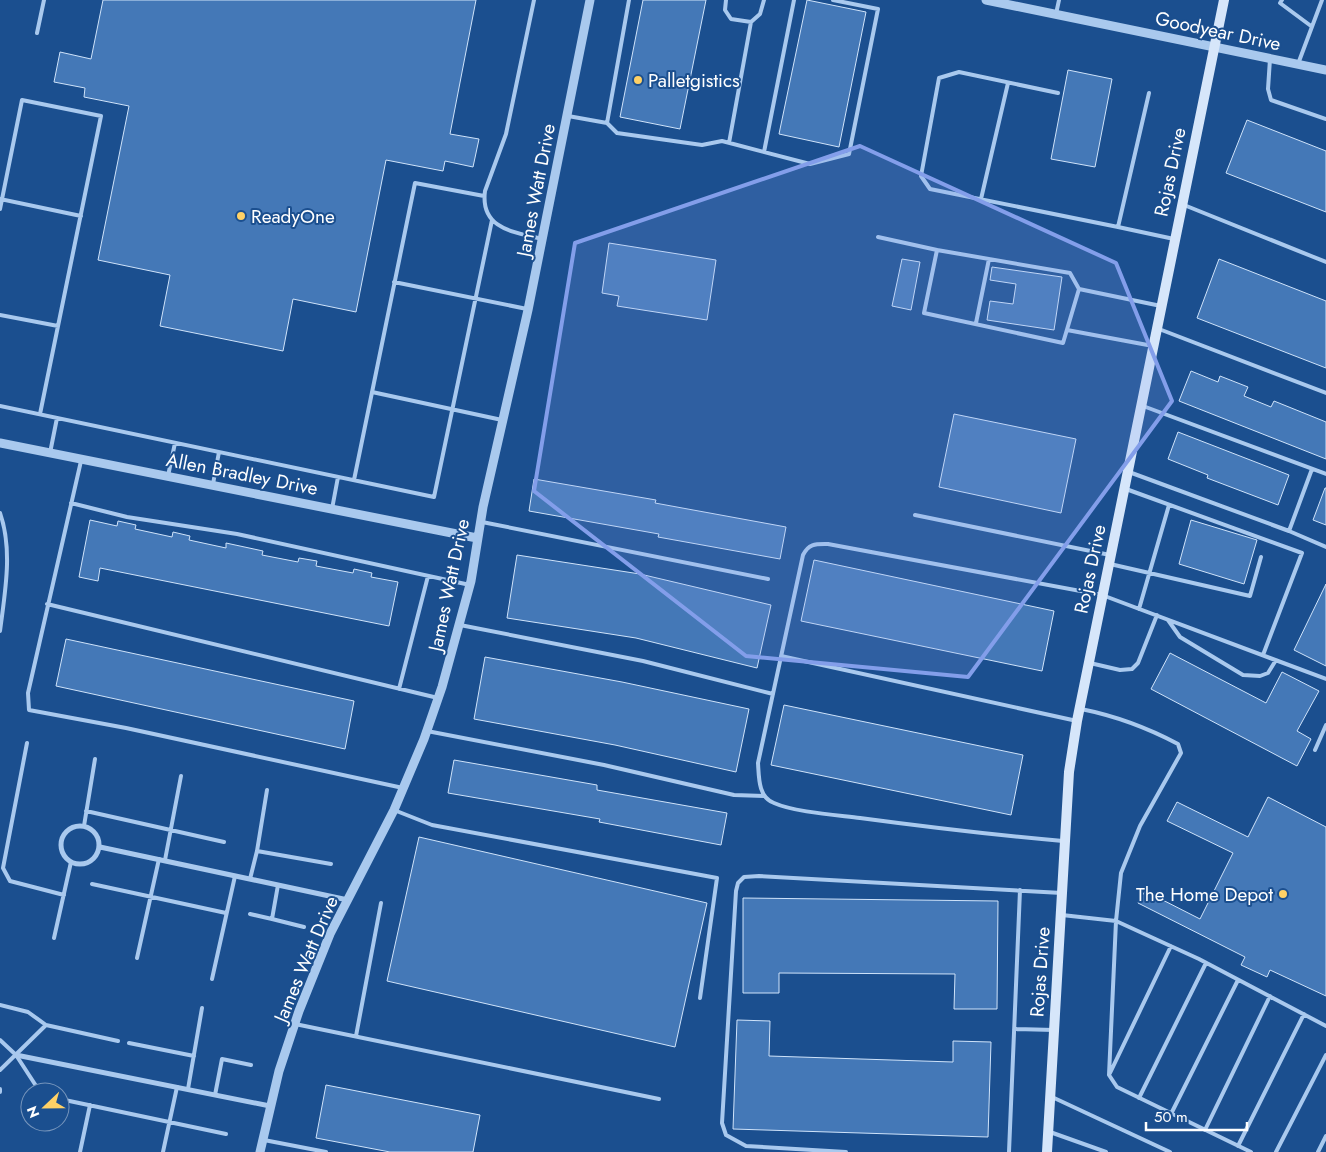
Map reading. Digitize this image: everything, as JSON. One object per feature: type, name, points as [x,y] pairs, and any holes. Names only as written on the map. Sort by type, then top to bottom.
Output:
[{"type":"main road","name":"Rojas Drive","points":[[1047,1152],[1069,772],[1088,662],[1224,0]]},
{"type":"street","name":"James Watt Drive","points":[[260,1152],[278,1071],[295,1024],[330,934],[394,810],[427,731],[460,625],[470,585],[480,522],[528,310],[590,0]]},
{"type":"street","name":"Goodyear Drive","points":[[986,0],[1326,70]]},
{"type":"street","name":"Allen Bradley Drive","points":[[0,443],[477,538]]},
{"type":"street","points":[[73,826],[84,826],[97,834],[100,847],[98,853],[89,862],[77,864],[71,862],[63,853],[61,840],[73,826]]},
{"type":"street","points":[[100,847],[348,900]]},
{"type":"street","points":[[16,1054],[270,1106]]},
{"type":"lane","points":[[37,33],[44,0]]},
{"type":"lane","points":[[534,0],[506,134],[484,196],[486,211],[492,220],[514,232],[542,239]]},
{"type":"lane","points":[[607,124],[629,0]]},
{"type":"lane","points":[[726,0],[725,10],[731,19],[751,22]]},
{"type":"lane","points":[[729,143],[751,22],[760,14],[764,0]]},
{"type":"lane","points":[[764,152],[794,0]]},
{"type":"lane","points":[[567,116],[607,124],[617,133],[702,144],[722,141],[810,164],[849,154],[878,9],[833,0]]},
{"type":"lane","points":[[1056,14],[1059,0]]},
{"type":"lane","points":[[1282,0],[1280,3],[1311,26]]},
{"type":"lane","points":[[1298,64],[1322,0]]},
{"type":"lane","points":[[1270,58],[1268,89],[1271,100],[1326,120]]},
{"type":"lane","points":[[1058,93],[959,72],[939,78],[921,176],[930,189],[1174,239]]},
{"type":"lane","points":[[981,199],[1008,83]]},
{"type":"lane","points":[[1118,227],[1149,93]]},
{"type":"lane","points":[[0,209],[22,100],[101,116],[40,414]]},
{"type":"lane","points":[[354,480],[415,183],[484,196]]},
{"type":"lane","points":[[1,199],[81,216]]},
{"type":"lane","points":[[1182,204],[1326,262]]},
{"type":"lane","points":[[0,406],[434,497],[492,220]]},
{"type":"lane","points":[[878,237],[937,250],[1070,273],[1079,289],[1063,343],[924,313],[937,250]]},
{"type":"lane","points":[[976,323],[989,259]]},
{"type":"lane","points":[[394,282],[528,310]]},
{"type":"lane","points":[[1079,289],[1161,306]]},
{"type":"lane","points":[[0,315],[58,326]]},
{"type":"lane","points":[[1157,328],[1326,393]]},
{"type":"lane","points":[[1067,330],[1153,346]]},
{"type":"lane","points":[[372,392],[504,420]]},
{"type":"lane","points":[[1141,405],[1326,474]]},
{"type":"lane","points":[[50,453],[57,418]]},
{"type":"lane","points":[[168,476],[175,443]]},
{"type":"lane","points":[[213,485],[219,452]]},
{"type":"lane","points":[[81,459],[28,692],[29,710],[126,728],[403,788]]},
{"type":"lane","points":[[1289,531],[1312,469]]},
{"type":"lane","points":[[1127,471],[1289,531],[1326,547]]},
{"type":"lane","points":[[332,509],[338,477]]},
{"type":"lane","points":[[1124,488],[1302,552],[1263,655]]},
{"type":"lane","points":[[71,503],[127,516],[237,534],[470,585]]},
{"type":"lane","points":[[1139,609],[1169,505]]},
{"type":"lane","points":[[0,513],[5,526],[7,572],[0,631]]},
{"type":"lane","points":[[916,515],[1109,559],[1150,573],[1250,596],[1261,557]]},
{"type":"lane","points":[[480,522],[768,579]]},
{"type":"lane","points":[[1065,841],[980,835],[815,812],[773,803],[764,796],[760,785],[758,763],[803,555],[807,547],[814,544],[828,544],[1102,595],[1326,679]]},
{"type":"lane","points":[[399,689],[428,576]]},
{"type":"lane","points":[[47,604],[438,698]]},
{"type":"lane","points":[[1088,662],[1120,670],[1132,670],[1138,663],[1157,615]]},
{"type":"lane","points":[[1168,620],[1180,637],[1243,674],[1260,676],[1268,673],[1276,660]]},
{"type":"lane","points":[[460,625],[643,661],[773,694]]},
{"type":"lane","points":[[781,656],[1077,721]]},
{"type":"lane","points":[[1079,708],[1115,716],[1145,727],[1178,744],[1180,753],[1140,826],[1121,873],[1116,921],[1109,1076],[1117,1088],[1251,1152]]},
{"type":"lane","points":[[1315,750],[1326,725]]},
{"type":"lane","points":[[427,731],[604,765],[734,795],[764,796]]},
{"type":"lane","points":[[27,743],[1,868],[10,881],[64,895]]},
{"type":"lane","points":[[84,826],[95,759]]},
{"type":"lane","points":[[137,958],[150,896],[171,829],[181,776]]},
{"type":"lane","points":[[250,879],[257,851],[267,790]]},
{"type":"lane","points":[[394,810],[432,824],[717,878],[700,998]]},
{"type":"lane","points":[[86,811],[224,842]]},
{"type":"lane","points":[[257,851],[331,864]]},
{"type":"lane","points":[[54,938],[71,862]]},
{"type":"lane","points":[[212,979],[235,876]]},
{"type":"lane","points":[[846,1152],[746,1146],[726,1135],[722,1123],[738,883],[744,876],[759,876],[1062,893]]},
{"type":"lane","points":[[92,884],[226,913]]},
{"type":"lane","points":[[272,919],[278,885]]},
{"type":"lane","points":[[1009,1152],[1020,890]]},
{"type":"lane","points":[[356,1036],[381,903]]},
{"type":"lane","points":[[250,914],[304,928]]},
{"type":"lane","points":[[1062,915],[1116,921],[1206,963],[1326,1026]]},
{"type":"lane","points":[[1109,1076],[1171,946]]},
{"type":"lane","points":[[1140,1098],[1206,963]]},
{"type":"lane","points":[[1171,1114],[1238,980]]},
{"type":"lane","points":[[1205,1130],[1270,996]]},
{"type":"lane","points":[[0,1005],[28,1012],[46,1025],[118,1041]]},
{"type":"lane","points":[[188,1089],[202,1008]]},
{"type":"lane","points":[[1238,1146],[1304,1014]]},
{"type":"lane","points":[[295,1024],[659,1099]]},
{"type":"lane","points":[[0,1070],[46,1025]]},
{"type":"lane","points":[[1014,1029],[1054,1030]]},
{"type":"lane","points":[[0,1040],[16,1054],[34,1082]]},
{"type":"lane","points":[[129,1043],[194,1056]]},
{"type":"lane","points":[[1276,1152],[1326,1055]]},
{"type":"lane","points":[[215,1095],[222,1059],[251,1065]]},
{"type":"lane","points":[[163,1152],[177,1087]]},
{"type":"lane","points":[[1050,1096],[1170,1152]]},
{"type":"lane","points":[[70,1101],[226,1134]]},
{"type":"lane","points":[[80,1152],[90,1105]]},
{"type":"lane","points":[[1048,1132],[1106,1152]]},
{"type":"lane","points":[[1318,1152],[1326,1136]]},
{"type":"lane","points":[[262,1140],[326,1152]]},
{"type":"highlighted area","points":[[860,146],[1116,263],[1172,401],[968,677],[746,656],[534,491],[575,243]]},
{"type":"building","name":"ReadyOne","points":[[103,0],[476,0],[450,134],[479,139],[473,167],[445,161],[443,171],[386,160],[356,312],[293,299],[283,351],[160,326],[170,275],[98,260],[129,106],[84,97],[85,88],[54,82],[60,52],[91,59]]},
{"type":"building","points":[[643,0],[706,0],[680,129],[620,117]]},
{"type":"building","points":[[807,0],[866,12],[839,147],[779,134]]},
{"type":"building","points":[[1068,70],[1112,79],[1095,167],[1051,159]]},
{"type":"building","points":[[1247,120],[1326,151],[1326,212],[1226,173]]},
{"type":"building","points":[[609,243],[716,260],[707,320],[617,306],[619,296],[602,293]]},
{"type":"building","points":[[902,259],[920,262],[911,310],[892,306]]},
{"type":"building","points":[[1219,259],[1326,301],[1326,368],[1197,318]]},
{"type":"building","points":[[992,267],[1062,277],[1054,330],[987,320],[990,301],[1013,304],[1016,284],[990,280]]},
{"type":"building","points":[[1191,371],[1218,382],[1220,376],[1248,387],[1244,396],[1271,407],[1274,401],[1326,422],[1326,459],[1179,401]]},
{"type":"building","points":[[954,414],[1076,439],[1061,513],[939,487]]},
{"type":"building","points":[[1178,432],[1289,475],[1278,505],[1207,478],[1208,475],[1168,459]]},
{"type":"building","points":[[534,479],[656,500],[655,503],[786,527],[780,559],[658,537],[659,534],[529,511]]},
{"type":"building","points":[[1326,488],[1326,525],[1313,520]]},
{"type":"building","points":[[90,520],[117,526],[118,521],[136,525],[135,529],[172,537],[173,532],[190,536],[189,540],[226,548],[226,543],[263,551],[262,555],[298,562],[299,558],[317,561],[316,566],[353,573],[354,569],[372,573],[371,577],[398,582],[389,626],[100,568],[98,581],[79,577]]},
{"type":"building","points":[[1191,520],[1257,540],[1244,584],[1179,564]]},
{"type":"building","points":[[517,555],[640,574],[771,605],[757,668],[636,638],[507,618]]},
{"type":"building","points":[[814,560],[1054,611],[1042,671],[801,621]]},
{"type":"building","points":[[1326,584],[1326,666],[1294,650]]},
{"type":"building","points":[[66,639],[354,701],[345,749],[56,686]]},
{"type":"building","points":[[1170,653],[1266,703],[1282,672],[1319,691],[1297,731],[1311,739],[1297,766],[1151,689]]},
{"type":"building","points":[[485,657],[622,682],[749,709],[736,772],[615,745],[474,719]]},
{"type":"building","points":[[784,705],[1023,755],[1011,815],[771,765]]},
{"type":"building","points":[[454,760],[597,785],[597,790],[727,813],[721,845],[599,822],[600,819],[448,793]]},
{"type":"building","name":"The Home Depot","points":[[1268,797],[1326,827],[1326,996],[1270,970],[1267,977],[1241,965],[1245,957],[1138,903],[1145,891],[1200,919],[1233,853],[1167,821],[1177,802],[1248,837]]},
{"type":"building","points":[[419,837],[707,903],[675,1047],[387,981]]},
{"type":"building","points":[[743,898],[998,901],[997,1009],[954,1009],[955,974],[779,973],[779,993],[743,993]]},
{"type":"building","points":[[737,1020],[770,1021],[769,1056],[953,1062],[953,1041],[991,1042],[988,1137],[733,1129]]},
{"type":"building","points":[[326,1085],[480,1115],[473,1152],[390,1152],[316,1138]]},
{"type":"place","name":"Palletgistics","points":[[638,80]]},
{"type":"place","name":"ReadyOne","points":[[241,216]]},
{"type":"place","name":"The Home Depot","points":[[1283,894]]}]
